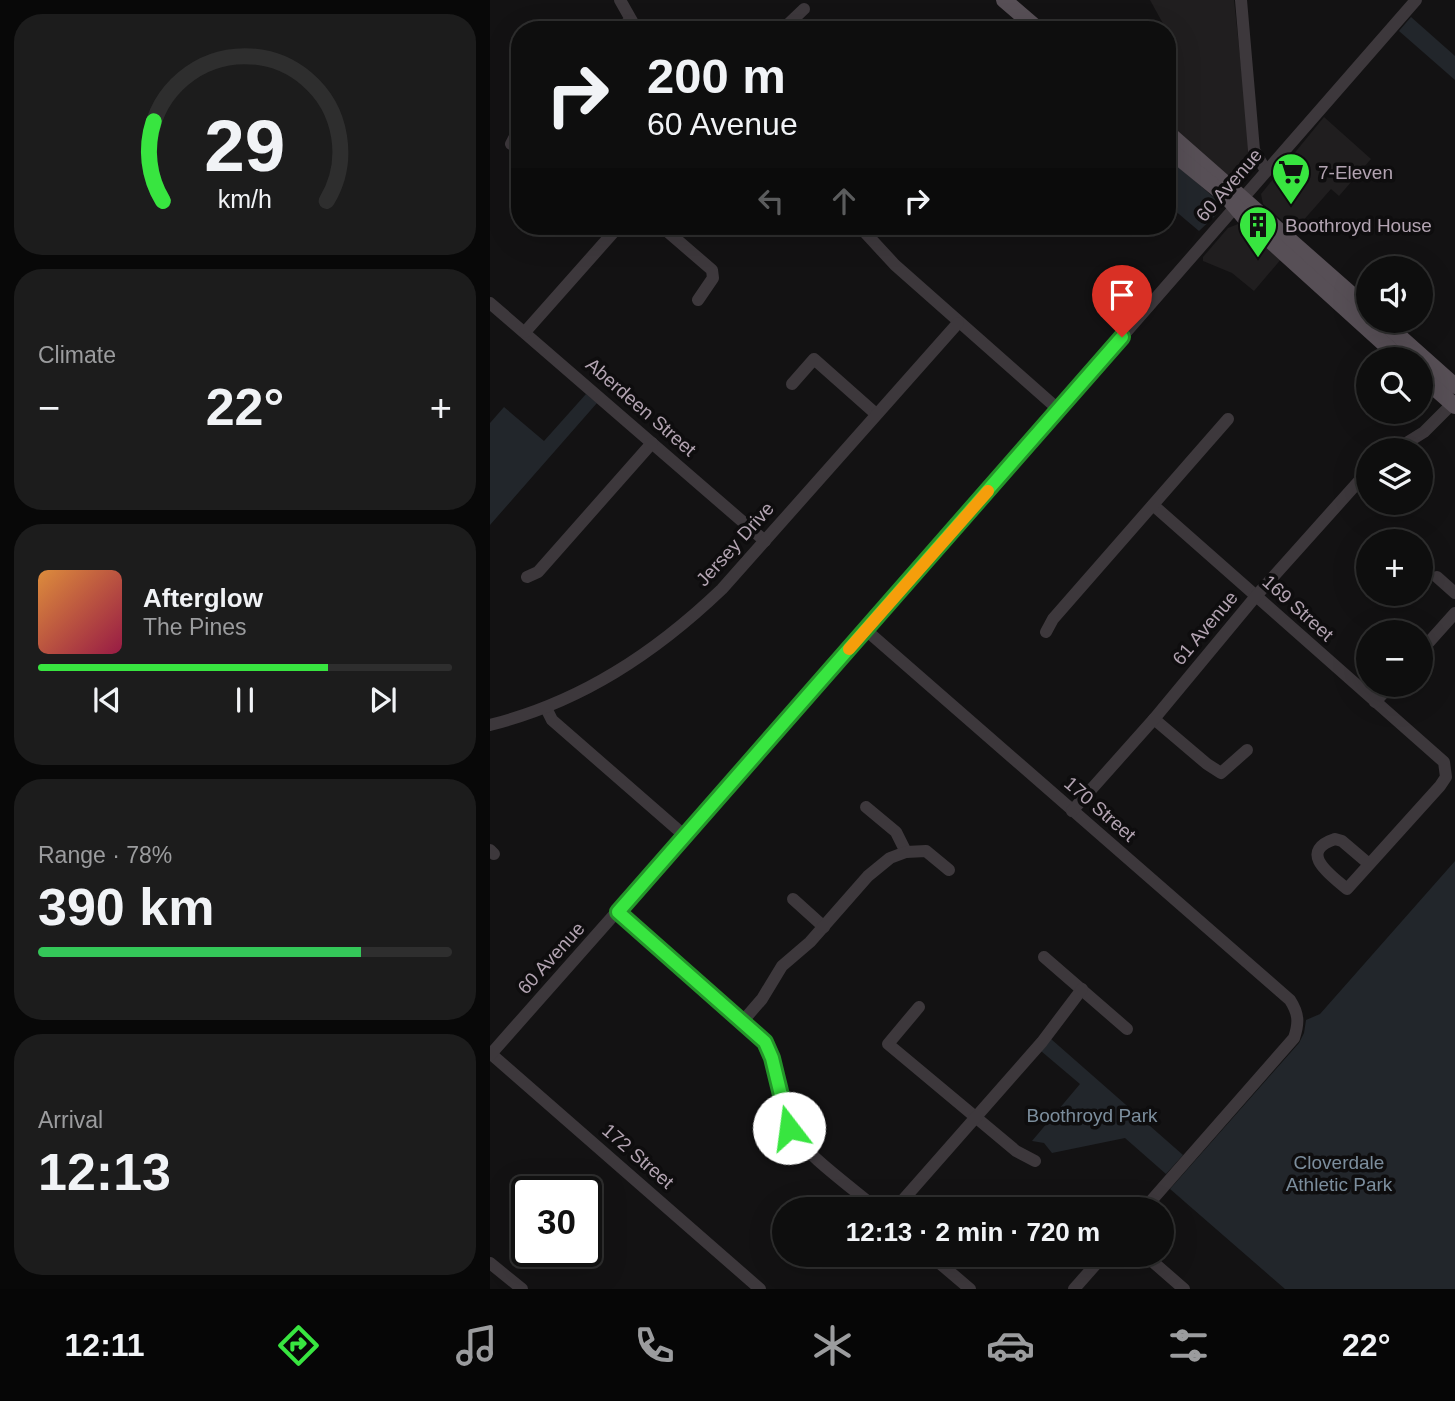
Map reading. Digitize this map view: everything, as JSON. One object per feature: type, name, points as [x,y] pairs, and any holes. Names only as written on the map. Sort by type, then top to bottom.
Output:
[{"type":"main road","points":[[1004,0],[1028,21]]},
{"type":"main road","points":[[1176,141],[1388,347]]},
{"type":"main road","points":[[1176,155],[1356,299]]},
{"type":"main road","points":[[1396,333],[1455,386]]},
{"type":"main road","points":[[1381,341],[1395,347]]},
{"type":"main road","points":[[1433,380],[1454,402]]},
{"type":"main road","points":[[1433,385],[1454,402]]},
{"type":"street","points":[[621,0],[631,21]]},
{"type":"street","points":[[1241,0],[1254,150],[1266,171]]},
{"type":"street","name":"60 Avenue","points":[[490,1054],[1059,410],[1412,2]]},
{"type":"street","points":[[791,21],[804,9]]},
{"type":"street","points":[[525,332],[611,235]]},
{"type":"street","points":[[672,235],[712,270],[713,278],[698,300]]},
{"type":"street","points":[[867,235],[894,265],[1059,410]]},
{"type":"street","name":"Aberdeen Street","points":[[490,303],[765,541]]},
{"type":"street","name":"Jersey Drive","points":[[490,725],[546,708],[630,664],[665,640],[722,589],[958,323]]},
{"type":"street","points":[[792,384],[814,359],[876,414]]},
{"type":"street","points":[[1414,438],[1454,402]]},
{"type":"street","points":[[1046,632],[1054,619],[1228,419]]},
{"type":"street","points":[[527,577],[538,572],[652,443]]},
{"type":"street","name":"61 Avenue","points":[[1072,811],[1154,719],[1256,596],[1356,484]]},
{"type":"street","name":"169 Street","points":[[1153,505],[1439,757],[1447,768],[1446,777],[1440,786],[1369,864]]},
{"type":"street","points":[[1437,577],[1455,593]]},
{"type":"street","points":[[1433,638],[1455,613]]},
{"type":"street","name":"170 Street","points":[[866,630],[1290,1000],[1297,1012],[1299,1024],[1294,1038],[1155,1197]]},
{"type":"street","points":[[1375,702],[1380,697]]},
{"type":"street","points":[[546,708],[552,720],[685,836]]},
{"type":"street","points":[[1154,719],[1206,764],[1221,773],[1247,750]]},
{"type":"street","points":[[866,807],[896,832],[906,852]]},
{"type":"street","points":[[742,1022],[762,999],[782,966],[824,927],[868,876],[890,858],[906,852],[926,851],[949,870]]},
{"type":"street","points":[[793,899],[824,927]]},
{"type":"street","points":[[618,912],[765,1042],[772,1058],[789,1128],[799,1142],[863,1197]]},
{"type":"street","points":[[1044,957],[1127,1029]]},
{"type":"street","points":[[906,1197],[1042,1042],[1082,989]]},
{"type":"street","points":[[919,1007],[888,1044],[1016,1151],[1035,1161]]},
{"type":"street","name":"172 Street","points":[[490,1054],[760,1289]]},
{"type":"street","points":[[490,1263],[522,1289]]},
{"type":"street","points":[[944,1267],[970,1289]]},
{"type":"street","points":[[1073,1289],[1093,1267]]},
{"type":"street","points":[[1158,1267],[1184,1289]]},
{"type":"shaded area","points":[[1150,0],[1234,0],[1250,149],[1258,165],[1245,180],[1230,178],[1176,132],[1176,21],[1162,21]]},
{"type":"shaded area","points":[[1324,117],[1371,159],[1339,196],[1331,189],[1294,231],[1263,204],[1261,194]]},
{"type":"shaded area","points":[[1243,225],[1282,258],[1254,291],[1232,273],[1203,261],[1203,257],[1228,228]]},
{"type":"green space","points":[[1411,17],[1455,56],[1455,80],[1399,31]]},
{"type":"green space","points":[[1176,164],[1219,202],[1217,214],[1199,231],[1176,212]]},
{"type":"green space","points":[[586,394],[597,403],[490,525],[490,423],[504,407],[544,441]]},
{"type":"green space","name":"Cloverdale Athletic Park","points":[[1455,861],[1455,1289],[1285,1289],[1170,1189],[1299,1043],[1306,1020],[1320,1014]]},
{"type":"green space","name":"Boothroyd Park","points":[[1051,1039],[1183,1155],[1166,1174],[1125,1138],[1052,1153],[1044,1143],[1032,1141],[1080,1084],[1041,1051]]},
{"type":"slow traffic","points":[[849,649],[988,491]]},
{"type":"place","name":"7-Eleven","points":[[1291,206]]},
{"type":"place","name":"Boothroyd House","points":[[1258,259]]},
{"type":"route","points":[[789,1128],[772,1058],[765,1042],[618,912],[1122,337]]}]
